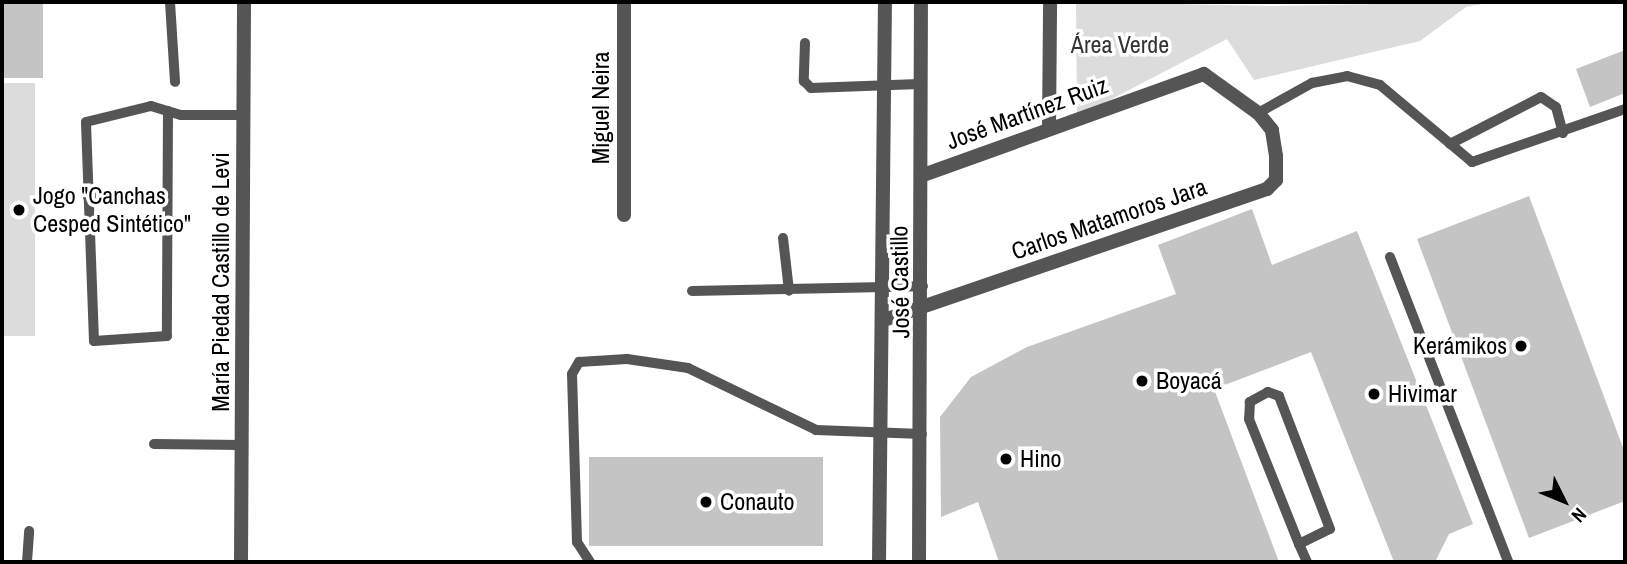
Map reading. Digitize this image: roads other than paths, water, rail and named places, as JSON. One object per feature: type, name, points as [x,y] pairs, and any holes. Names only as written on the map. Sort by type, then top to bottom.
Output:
[{"type":"street","name":"María Piedad Castillo de Levi","points":[[241,562],[244,2]]},
{"type":"street","name":"Miguel Neira","points":[[624,2],[624,215]]},
{"type":"street","name":"José Castillo","points":[[879,562],[884,320],[885,2]]},
{"type":"street","name":"José Castillo","points":[[919,562],[923,307],[919,84],[921,2]]},
{"type":"street","points":[[1049,127],[1050,2]]},
{"type":"street","name":"José Martínez Ruiz","points":[[920,176],[1049,127],[1204,74],[1258,113]]},
{"type":"street","name":"Carlos Matamoros Jara","points":[[884,320],[1272,186],[1272,130],[1258,113]]},
{"type":"lane","points":[[170,2],[175,82]]},
{"type":"lane","points":[[805,43],[807,87],[919,84]]},
{"type":"lane","points":[[1258,113],[1312,83],[1348,76],[1380,86],[1472,162],[1563,133],[1625,109]]},
{"type":"lane","points":[[1450,144],[1541,97],[1556,107],[1563,133]]},
{"type":"lane","points":[[168,111],[164,341],[91,339],[85,128],[91,116],[151,106],[168,111],[244,115]]},
{"type":"lane","points":[[88,197],[167,197]]},
{"type":"lane","points":[[783,238],[789,291]]},
{"type":"lane","points":[[1390,257],[1508,562]]},
{"type":"lane","points":[[692,292],[883,290],[923,286]]},
{"type":"lane","points":[[590,562],[577,542],[572,374],[579,362],[627,359],[688,368],[816,430],[881,437],[922,434]]},
{"type":"lane","points":[[1299,544],[1331,529],[1279,396],[1268,391],[1250,402],[1249,419],[1299,544],[1307,562]]},
{"type":"lane","points":[[154,444],[243,445]]},
{"type":"lane","points":[[27,562],[29,531]]},
{"type":"place","name":"Jogo \"Canchas Cesped Sintético\"","points":[[19,210]]},
{"type":"place","name":"Kerámikos","points":[[1521,346]]},
{"type":"place","name":"Boyacá","points":[[1142,381]]},
{"type":"place","name":"Hivimar","points":[[1374,394]]},
{"type":"place","name":"Hino","points":[[1006,459]]},
{"type":"place","name":"Conauto","points":[[706,502]]},
{"type":"park label","name":"Área Verde","points":[[1120,45]]}]
